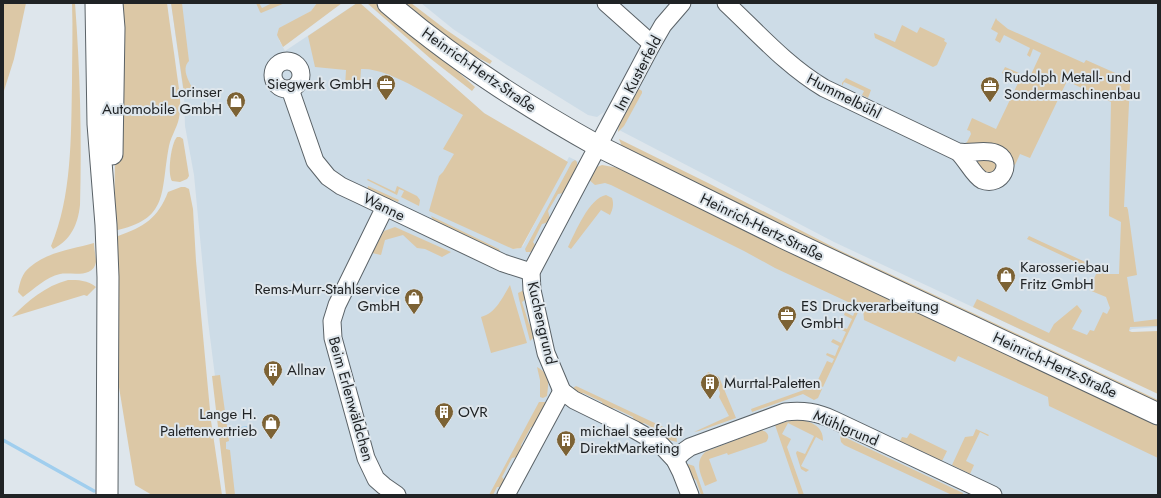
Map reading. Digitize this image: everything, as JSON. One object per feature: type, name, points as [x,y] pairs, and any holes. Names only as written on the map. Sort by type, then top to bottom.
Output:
[{"type":"main road","points":[[96,3],[98,124],[106,225],[108,292],[107,495]]},
{"type":"main road","points":[[106,225],[112,146],[114,36],[112,3]]},
{"type":"main road","name":"Heinrich-Hertz-Straße","points":[[388,3],[439,44],[495,84],[565,128],[598,146],[784,238],[1158,414]]},
{"type":"street","points":[[606,3],[652,44]]},
{"type":"street","name":"Im Kusterfeld","points":[[598,146],[663,25],[682,3]]},
{"type":"street","name":"Hummelbühl","points":[[726,3],[792,67],[806,78],[958,152]]},
{"type":"street","name":"Wanne","points":[[290,89],[314,161],[324,174],[341,186],[384,207],[503,263],[531,272]]},
{"type":"street","name":"Kuchengrund","points":[[562,391],[546,353],[532,290],[531,272],[598,146]]},
{"type":"street","name":"Beim Erlenwäldchen","points":[[384,207],[337,305],[332,326],[334,345],[366,458],[376,479],[397,495]]},
{"type":"street","points":[[506,495],[562,391],[574,400],[649,437],[661,445],[675,460],[690,495]]},
{"type":"street","name":"Mühlgrund","points":[[675,460],[683,452],[690,448],[785,412],[813,412],[834,420],[993,495]]},
{"type":"shaded area","points":[[3,3],[26,3],[14,59],[3,94]]},
{"type":"shaded area","points":[[72,3],[75,3],[78,53],[81,129],[80,205],[75,225],[69,236],[65,241],[53,249],[51,246],[63,207],[69,166],[72,103]]},
{"type":"shaded area","points":[[117,3],[167,3],[179,91],[180,113],[169,146],[159,202],[154,211],[145,219],[132,226],[114,231]]},
{"type":"shaded area","points":[[171,3],[317,3],[311,11],[301,17],[279,40],[285,51],[357,3],[484,113],[513,249],[523,246],[569,157],[1158,439],[1158,495],[230,495],[208,321],[194,175],[185,126],[184,96]]},
{"type":"shaded area","points":[[171,3],[182,3],[189,61],[186,73],[195,93],[189,96],[184,93]]},
{"type":"shaded area","points":[[256,3],[259,3],[262,8],[272,3],[285,3],[261,13]]},
{"type":"shaded area","points":[[317,3],[342,3],[283,47],[277,35],[279,28],[311,11]]},
{"type":"shaded area","points":[[357,3],[360,3],[484,113],[568,162],[521,248],[513,249],[429,211],[439,176],[454,154],[443,149],[463,115],[413,86],[385,73],[361,69],[360,85],[345,87],[346,70],[315,67],[308,36]]},
{"type":"shaded area","points":[[367,3],[376,3],[439,55],[475,87],[472,91],[431,59]]},
{"type":"shaded area","points":[[397,3],[411,3],[445,29],[492,61],[490,64],[465,51]]},
{"type":"shaded area","points":[[421,3],[1158,3],[1158,327],[1132,329],[1129,331],[1111,372],[834,242],[600,120],[604,112],[597,117],[588,115],[507,65],[453,29]]},
{"type":"shaded area","points":[[996,18],[1008,29],[1084,63],[1086,60],[1131,80],[1124,207],[1127,207],[1128,210],[1137,275],[1127,277],[1134,322],[1158,319],[1158,326],[1130,327],[1129,331],[1158,331],[1158,394],[973,307],[977,299],[1049,333],[1054,324],[1077,305],[1082,311],[1072,329],[1087,335],[1090,330],[1094,331],[1103,312],[1107,314],[1110,308],[1106,297],[1089,290],[1097,272],[1027,239],[1029,236],[1107,272],[1107,274],[1119,274],[1121,222],[1109,216],[1111,102],[1067,81],[1030,158],[1020,154],[1015,165],[1013,164],[1007,150],[993,143],[967,146],[964,144],[967,142],[971,134],[970,131],[967,130],[972,118],[996,129],[1019,81],[1002,73],[1005,67],[1019,73],[1018,76],[1028,81],[1041,53],[1033,49],[1030,57],[1027,55],[1030,48],[1004,35],[1000,43],[995,40],[998,33],[991,29]]},
{"type":"shaded area","points":[[902,25],[917,33],[920,27],[945,39],[944,41],[947,43],[937,65],[933,67],[875,38],[874,33],[895,42]]},
{"type":"shaded area","points":[[846,78],[871,90],[868,98],[862,95],[864,91],[844,82],[842,86],[842,83]]},
{"type":"shaded area","points":[[639,89],[642,93],[624,126],[618,132],[619,124],[634,90]]},
{"type":"shaded area","points":[[177,137],[183,139],[189,176],[187,179],[180,182],[172,181],[170,172],[171,152]]},
{"type":"shaded area","points":[[619,139],[841,251],[1158,400],[1158,408],[623,149]]},
{"type":"shaded area","points":[[992,159],[998,166],[994,174],[984,173],[978,165],[978,160]]},
{"type":"shaded area","points":[[575,160],[577,162],[577,168],[564,193],[558,194],[548,211],[550,219],[546,223],[542,224],[533,242],[535,245],[531,252],[526,252],[525,249],[572,162]]},
{"type":"shaded area","points":[[602,165],[619,168],[1158,422],[1158,458],[1049,406],[1048,397],[958,356],[955,362],[864,320],[863,309],[775,268],[611,185],[605,183],[595,185],[588,179],[594,168]]},
{"type":"shaded area","points":[[368,179],[395,192],[397,186],[417,196],[420,200],[419,206],[401,197],[404,191],[399,189],[397,195],[367,180]]},
{"type":"shaded area","points":[[368,186],[399,200],[398,202],[393,200],[387,202],[367,191]]},
{"type":"shaded area","points":[[181,187],[189,189],[193,209],[196,261],[211,421],[222,495],[152,495],[135,485],[117,375],[115,246],[118,246],[118,236],[143,225],[160,209],[168,192]]},
{"type":"shaded area","points":[[606,195],[613,200],[610,215],[601,210],[571,249],[568,247],[588,209],[594,202]]},
{"type":"shaded area","points":[[431,216],[499,249],[500,251],[434,222]]},
{"type":"shaded area","points":[[395,227],[451,252],[442,257],[425,249],[417,248],[403,235],[385,240],[381,255],[372,253],[384,231]]},
{"type":"shaded area","points":[[94,243],[96,262],[91,271],[81,274],[60,274],[40,284],[23,297],[18,292],[23,275],[27,269],[37,262],[52,254]]},
{"type":"shaded area","points":[[68,280],[79,280],[96,287],[87,296],[84,295],[12,317],[24,305],[44,290]]},
{"type":"shaded area","points":[[510,285],[527,343],[491,353],[481,317],[495,309]]},
{"type":"shaded area","points":[[524,290],[526,299],[522,302],[529,324],[535,326],[535,336],[530,341],[518,293]]},
{"type":"shaded area","points":[[849,304],[860,308],[823,387],[816,384],[827,361],[832,363],[834,359],[826,355],[827,353],[835,356],[839,346],[831,342],[833,339],[841,343],[846,332],[838,328],[839,326],[847,329],[852,319],[844,315],[845,312],[853,316],[856,309],[848,306]]},
{"type":"shaded area","points":[[537,367],[548,379],[547,396],[543,398],[540,397],[540,380]]},
{"type":"shaded area","points":[[708,372],[719,377],[736,418],[694,432],[729,416],[719,397],[720,393],[717,384],[712,382],[713,379],[706,376]]},
{"type":"shaded area","points":[[220,375],[229,441],[226,442],[226,449],[230,450],[235,495],[226,495],[212,376]]},
{"type":"shaded area","points":[[576,386],[676,433],[677,442],[665,439],[658,434],[657,430],[644,423],[641,425],[634,422],[633,417],[614,408],[608,410],[603,407],[602,402],[583,393],[578,396],[570,390]]},
{"type":"shaded area","points":[[815,386],[822,389],[818,398],[814,400],[803,394],[752,412],[751,409]]},
{"type":"shaded area","points":[[539,402],[546,402],[536,426],[531,427],[521,445],[523,449],[517,457],[512,458],[502,477],[505,481],[502,487],[497,487],[493,495],[489,495]]},
{"type":"shaded area","points":[[793,420],[803,420],[813,424],[821,430],[823,435],[823,441],[816,437],[801,466],[809,470],[806,472],[801,469],[796,453],[797,451],[805,454],[814,436],[788,423],[782,434],[791,439],[787,447],[804,495],[799,495],[775,425]]},
{"type":"shaded area","points":[[976,429],[989,435],[988,436],[980,432],[966,461],[974,465],[970,474],[952,465],[965,437],[973,436]]},
{"type":"shaded area","points":[[761,430],[768,434],[766,442],[728,455],[727,453],[709,459],[717,481],[705,486],[700,473],[699,464],[705,452]]},
{"type":"shaded area","points":[[910,433],[947,451],[942,461],[900,441],[902,437],[907,438]]},
{"type":"shaded area","points":[[840,435],[963,493],[963,495],[952,495],[844,445],[841,442]]},
{"type":"shaded area","points":[[688,464],[694,466],[704,495],[701,495],[696,480],[690,474]]},
{"type":"water","points":[[247,426],[248,433],[232,435],[232,431],[235,428]]},
{"type":"waterway","points":[[3,440],[94,491]]},
{"type":"place","name":"Siegwerk GmbH","points":[[386,101]]},
{"type":"place","name":"Rudolph Metall- und Sondermaschinenbau","points":[[990,103]]},
{"type":"place","name":"Lorinser Automobile GmbH","points":[[236,118]]},
{"type":"place","name":"Karosseriebau Fritz GmbH","points":[[1006,293]]},
{"type":"place","name":"Rems-Murr-Stahlservice GmbH","points":[[414,315]]},
{"type":"place","name":"ES Druckverarbeitung GmbH","points":[[787,332]]},
{"type":"place","name":"Allnav","points":[[273,387]]},
{"type":"place","name":"Murrtal-Paletten","points":[[710,400]]},
{"type":"place","name":"OVR","points":[[444,429]]},
{"type":"place","name":"Lange H. Palettenvertrieb","points":[[271,440]]},
{"type":"place","name":"michael seefeldt DirektMarketing","points":[[566,457]]}]
